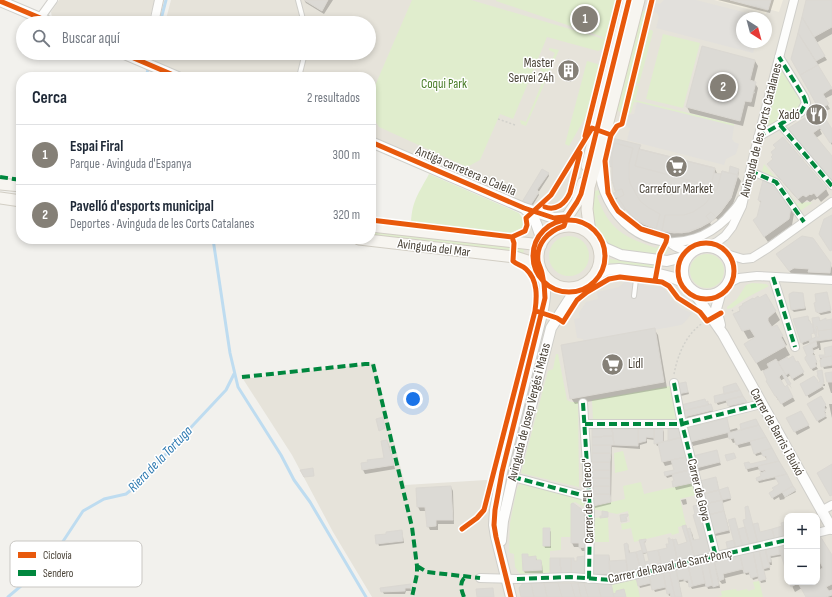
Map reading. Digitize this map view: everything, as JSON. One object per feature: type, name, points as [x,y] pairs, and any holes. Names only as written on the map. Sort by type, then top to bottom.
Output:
[{"type":"main road","points":[[629,0],[582,190],[565,223],[550,233],[542,243],[538,257],[540,269],[551,283],[559,287],[572,288],[584,285],[593,278],[599,268],[601,257],[599,247],[592,236],[587,216],[587,197],[639,0]]},
{"type":"main road","points":[[0,184],[16,186]]},
{"type":"main road","points":[[0,198],[16,200]]},
{"type":"main road","points":[[565,223],[578,227],[592,236]]},
{"type":"main road","name":"Avinguda del Mar","points":[[376,227],[510,242],[542,243]]},
{"type":"main road","name":"Avinguda del Mar","points":[[376,241],[509,256],[523,259],[540,269]]},
{"type":"street","points":[[41,16],[53,0]]},
{"type":"street","points":[[156,16],[159,0]]},
{"type":"street","name":"Avinguda de les Corts Catalanes","points":[[706,247],[726,236],[742,206],[758,137],[794,0]]},
{"type":"street","points":[[0,1],[35,16]]},
{"type":"street","points":[[758,137],[801,112],[806,103],[804,97],[779,57]]},
{"type":"street","points":[[143,60],[166,72]]},
{"type":"street","points":[[780,125],[832,186]]},
{"type":"street","points":[[602,142],[599,165],[602,188],[614,211],[630,229],[643,236],[670,243],[686,242],[705,234],[717,227],[741,202],[746,190]]},
{"type":"street","name":"Antiga carretera a Calella","points":[[376,144],[524,208],[565,223]]},
{"type":"street","points":[[750,171],[776,182],[804,222]]},
{"type":"street","points":[[723,253],[743,259],[752,258],[832,202]]},
{"type":"street","name":"Antiga carretera a Calella","points":[[524,208],[529,211],[533,217],[542,243]]},
{"type":"street","points":[[592,236],[605,248],[621,255],[668,261],[706,247],[718,249],[723,253],[731,267],[731,276],[724,287]]},
{"type":"street","points":[[670,243],[678,249],[691,253]]},
{"type":"street","points":[[689,287],[683,273],[683,266],[691,253]]},
{"type":"street","name":"Avinguda de Josep Vergés i Matas","points":[[510,597],[494,525],[495,510],[502,472],[546,298],[545,287],[540,269]]},
{"type":"street","points":[[593,278],[606,270],[618,269],[659,274],[689,287],[699,294],[707,295],[714,294],[739,278],[757,276],[832,280]]},
{"type":"street","points":[[773,277],[795,347]]},
{"type":"street","name":"Avinguda de Josep Vergés i Matas","points":[[500,551],[503,521],[550,328],[574,292],[584,285]]},
{"type":"street","name":"Carrer de Barris i Buixó","points":[[689,287],[723,334],[832,529]]},
{"type":"street","name":"Carrer de Barris i Buixó","points":[[723,334],[716,309],[724,287]]},
{"type":"street","name":"Carrer de Goya","points":[[674,383],[682,424],[716,557]]},
{"type":"street","name":"Carrer de \"El Greco\"","points":[[583,403],[590,512],[589,578]]},
{"type":"street","points":[[585,424],[682,424],[761,404]]},
{"type":"street","points":[[513,477],[589,497]]},
{"type":"street","points":[[821,511],[832,505]]},
{"type":"street","points":[[820,532],[832,529]]},
{"type":"street","name":"Carrer del Raval de Sant Ponç","points":[[480,578],[517,579],[570,577],[611,580],[784,541]]},
{"type":"lane","points":[[298,0],[302,16]]},
{"type":"lane","points":[[300,72],[303,60]]},
{"type":"lane","points":[[634,296],[637,271]]},
{"type":"path","points":[[753,92],[757,93]]},
{"type":"path","points":[[498,119],[515,125]]},
{"type":"path","points":[[578,161],[584,138]]},
{"type":"path","points":[[674,383],[677,364],[688,338],[695,329],[707,321]]},
{"type":"shaded area","points":[[59,0],[155,0],[150,16],[52,16],[51,12]]},
{"type":"shaded area","points":[[171,0],[832,0],[832,597],[372,597],[333,532],[292,455],[243,379],[374,363],[405,485],[486,480],[502,483],[550,291],[534,273],[519,262],[512,238],[524,237],[529,232],[532,225],[523,211],[376,148],[376,72],[152,71],[155,60],[376,60],[376,16],[167,16]]},
{"type":"shaded area","points":[[644,0],[660,4],[664,0],[696,0],[743,12],[736,12],[736,48],[754,48],[753,53],[656,28],[659,17],[657,13],[646,10],[641,12]]},
{"type":"shaded area","points":[[714,0],[783,0],[779,12],[768,9],[767,12],[759,12]]},
{"type":"shaded area","points":[[637,102],[734,126],[732,139],[734,142],[739,144],[736,154],[726,159],[724,165],[627,140],[630,128],[626,125],[628,115],[634,114]]},
{"type":"shaded area","points":[[628,279],[643,280],[644,286],[662,287],[680,308],[692,313],[681,325],[584,343],[583,339],[577,338],[574,319],[580,318],[579,313],[586,302],[598,299],[597,292],[619,287]]},
{"type":"green space","name":"Coqui Park","points":[[412,0],[471,0],[604,39],[603,37],[496,0],[625,0],[612,51],[602,49],[598,51],[547,37],[513,119],[500,114],[480,160],[467,167],[379,127],[376,122],[376,83]]},
{"type":"green space","points":[[644,10],[647,11],[621,113],[616,109],[641,12]]},
{"type":"green space","points":[[649,30],[652,30],[653,32],[639,84],[635,83]]},
{"type":"green space","points":[[663,34],[700,43],[683,108],[646,99]]},
{"type":"green space","points":[[549,48],[559,50],[526,126],[521,124],[520,120],[526,122],[546,73],[540,71],[545,60],[551,62],[555,53],[549,50]]},
{"type":"green space","points":[[587,61],[608,67],[604,84],[569,146],[565,144]]},
{"type":"green space","points":[[781,63],[802,99],[801,109],[763,132]]},
{"type":"green space","points":[[635,85],[639,86],[635,100],[734,124],[734,126],[634,102],[631,113],[628,112]]},
{"type":"green space","points":[[764,164],[797,203],[812,203],[800,211],[776,180],[762,171]]},
{"type":"green space","points":[[429,174],[519,213],[526,224],[525,229],[514,236],[411,223],[414,202]]},
{"type":"green space","points":[[599,190],[601,194],[597,196],[602,208],[607,217],[619,231],[626,236],[656,248],[662,244],[668,247],[667,253],[662,255],[624,250],[604,240],[595,228],[591,213],[594,191]]},
{"type":"green space","points":[[376,231],[524,248],[523,255],[376,237]]},
{"type":"green space","points":[[573,236],[580,239],[586,245],[589,256],[588,264],[580,273],[573,276],[565,276],[558,273],[550,264],[549,252],[552,245],[561,237]]},
{"type":"green space","points":[[704,254],[710,254],[714,255],[721,261],[724,271],[723,278],[717,285],[710,288],[704,288],[700,287],[693,281],[690,274],[690,268],[691,264],[697,257]]},
{"type":"green space","points":[[609,259],[655,264],[654,268],[608,263]]},
{"type":"green space","points":[[752,283],[766,284],[769,286],[748,297],[732,308],[727,309],[727,307],[737,299],[746,285]]},
{"type":"green space","points":[[556,354],[558,354],[567,400],[571,402],[578,402],[579,487],[521,473],[548,371],[553,369]]},
{"type":"green space","points":[[670,386],[678,419],[593,420],[592,400]]},
{"type":"green space","points":[[623,451],[628,470],[615,473],[614,453]]},
{"type":"green space","points":[[641,482],[644,494],[692,483],[696,495],[680,499],[686,525],[678,527],[679,533],[672,535],[671,533],[634,542],[631,528],[622,530],[621,524],[630,522],[628,511],[617,514],[593,509],[593,506],[625,499],[623,486]]},
{"type":"green space","points":[[520,484],[583,498],[586,501],[586,508],[575,502],[571,504],[571,537],[561,537],[561,550],[550,551],[550,574],[520,574],[515,567],[514,554],[510,553],[509,551],[510,523],[517,488]],"holes":[[[528,554],[528,557],[536,557],[536,560],[541,560],[542,570],[523,571]]]},
{"type":"green space","points":[[608,517],[609,542],[593,542],[593,518]]},
{"type":"green space","points":[[636,578],[640,597],[626,597],[624,589],[616,591],[616,593],[613,594],[611,583]]},
{"type":"green space","points":[[759,581],[763,597],[717,597],[722,596],[721,591],[736,589],[737,591],[747,589],[748,591],[755,589],[753,582]]},
{"type":"building","points":[[304,0],[328,0],[322,11]]},
{"type":"building","points":[[730,0],[771,0],[768,10]]},
{"type":"building","points":[[806,0],[832,0],[832,27],[814,37],[802,17]]},
{"type":"building","points":[[802,17],[825,56],[816,61],[798,33]]},
{"type":"building","points":[[798,33],[818,65],[800,75],[791,59]]},
{"type":"building","points":[[702,46],[755,60],[750,80],[756,82],[751,102],[745,101],[740,121],[686,107]]},
{"type":"building","name":"Master Servei 24h","points":[[568,59],[577,63],[569,80],[561,77]]},
{"type":"building","points":[[818,65],[832,88],[823,94],[829,104],[819,109],[800,75]]},
{"type":"building","points":[[819,109],[832,129],[832,142],[830,143],[811,114]]},
{"type":"building","points":[[811,114],[820,128],[813,133],[832,156],[832,182],[787,129]]},
{"type":"building","points":[[783,137],[827,188],[817,197],[814,193],[806,197],[803,195],[798,199],[767,164],[773,159],[771,157],[773,155],[771,152],[776,148],[773,145]]},
{"type":"building","points":[[612,138],[641,145],[639,149],[715,168],[714,173],[721,174],[722,171],[729,173],[730,166],[739,169],[731,198],[712,221],[701,227],[682,233],[661,231],[660,233],[656,233],[657,230],[638,221],[625,209],[621,212],[614,201],[618,197],[611,200],[609,195],[616,192],[612,180],[612,167],[606,166]]},
{"type":"building","points":[[615,143],[633,148],[629,164],[630,183],[640,201],[660,214],[656,229],[643,224],[630,215],[618,198],[624,195],[622,189],[615,191],[612,180],[612,154]]},
{"type":"building","points":[[639,149],[715,168],[711,186],[635,166]]},
{"type":"building","points":[[542,169],[549,173],[537,190],[539,192],[530,206],[522,202]]},
{"type":"building","points":[[722,171],[738,175],[731,198],[716,217],[711,212],[706,216],[710,221],[689,232],[674,233],[662,231],[665,215],[684,215],[693,212],[705,204],[717,189]]},
{"type":"building","points":[[763,180],[773,183],[791,207],[789,219],[764,237],[753,220],[757,217],[761,201],[758,200]]},
{"type":"building","points":[[832,215],[832,250],[830,251],[819,234],[824,219]]},
{"type":"building","points":[[802,236],[813,238],[831,263],[830,273],[808,272],[809,269],[794,268],[789,271],[776,254]]},
{"type":"building","points":[[793,292],[803,293],[805,308],[791,310],[789,294]]},
{"type":"building","points":[[827,292],[831,310],[819,313],[816,312],[814,303],[816,302],[815,294]]},
{"type":"building","points":[[766,294],[776,311],[768,318],[768,321],[772,327],[777,325],[786,346],[756,363],[744,344],[755,337],[750,329],[742,331],[733,314],[740,311],[739,307],[743,305],[742,304],[753,298],[754,299],[758,296],[759,298]]},
{"type":"building","points":[[808,316],[809,321],[813,324],[814,333],[811,334],[812,339],[801,343],[793,319]]},
{"type":"building","points":[[819,317],[820,321],[826,318],[826,320],[832,319],[832,329],[818,331],[817,326],[817,332],[814,332],[812,318]]},
{"type":"building","name":"Lidl","points":[[655,328],[664,382],[570,399],[561,345]]},
{"type":"building","points":[[832,329],[832,339],[816,341],[810,344],[809,340],[816,337],[814,332],[817,332],[817,337],[819,337],[818,331]]},
{"type":"building","points":[[816,341],[817,346],[812,348],[814,352],[812,354],[815,356],[817,362],[815,363],[817,366],[811,369],[805,359],[807,356],[803,347]]},
{"type":"building","points":[[832,346],[832,356],[820,358],[819,355],[825,355],[824,348]]},
{"type":"building","points":[[793,356],[796,362],[798,361],[804,372],[792,379],[789,373],[786,375],[778,362],[787,357],[788,359]]},
{"type":"building","points":[[832,356],[832,365],[821,367],[820,360],[822,357]]},
{"type":"building","points":[[776,359],[791,384],[788,385],[782,374],[779,377],[785,387],[787,385],[793,397],[781,404],[766,381],[767,380],[763,371],[769,368],[767,364]]},
{"type":"building","points":[[822,370],[823,386],[806,396],[800,384],[814,376],[818,383],[820,381],[817,371]]},
{"type":"building","points":[[832,372],[832,382],[827,382],[825,373]]},
{"type":"building","points":[[686,382],[688,392],[678,394],[676,384]]},
{"type":"building","points":[[736,383],[740,390],[724,394],[723,387]]},
{"type":"building","points":[[740,390],[743,396],[715,403],[714,396]]},
{"type":"building","points":[[743,396],[747,402],[728,406],[726,400]]},
{"type":"building","points":[[821,396],[826,405],[824,407],[826,410],[824,411],[826,416],[817,421],[807,404]]},
{"type":"building","points":[[705,399],[706,402],[708,401],[708,405],[682,411],[681,405]]},
{"type":"building","points":[[711,404],[713,410],[684,417],[682,411]]},
{"type":"building","points":[[801,411],[809,425],[794,432],[786,418]]},
{"type":"building","points":[[383,417],[385,428],[379,431],[376,419]]},
{"type":"building","points":[[727,418],[730,432],[690,442],[687,428]]},
{"type":"building","points":[[756,419],[759,425],[741,430],[740,424]]},
{"type":"building","points":[[759,425],[766,437],[736,445],[734,438],[729,439],[728,433]]},
{"type":"building","points":[[592,428],[612,428],[613,436],[592,437]]},
{"type":"building","points":[[612,428],[638,428],[638,446],[614,445]]},
{"type":"building","points":[[638,428],[654,428],[654,438],[646,437],[646,441],[638,443]]},
{"type":"building","points":[[654,428],[663,429],[663,442],[654,444]]},
{"type":"building","points":[[668,429],[680,429],[682,437],[668,441]]},
{"type":"building","points":[[613,436],[614,445],[592,445],[592,437]]},
{"type":"building","points":[[682,437],[686,457],[662,462],[658,443]]},
{"type":"building","points":[[766,437],[772,448],[754,454],[750,441]]},
{"type":"building","points":[[387,440],[394,465],[362,470],[361,463],[368,462],[367,460],[384,458],[381,441]]},
{"type":"building","points":[[592,445],[611,445],[611,453],[592,453]]},
{"type":"building","points":[[772,448],[779,461],[746,469],[744,463],[749,462],[750,464],[767,460],[766,456],[763,456],[761,451]]},
{"type":"building","points":[[717,450],[720,462],[696,468],[693,456]]},
{"type":"building","points":[[592,453],[611,453],[610,462],[592,462]]},
{"type":"building","points":[[734,453],[736,458],[727,461],[725,455]]},
{"type":"building","points":[[686,457],[689,470],[665,476],[664,472],[674,470],[671,460]]},
{"type":"building","points":[[779,461],[787,474],[757,481],[756,478],[761,476],[760,473],[766,471],[760,471],[758,466]]},
{"type":"building","points":[[592,462],[610,462],[610,470],[592,470]]},
{"type":"building","points":[[832,464],[832,495],[830,496],[817,473]]},
{"type":"building","points":[[313,468],[314,476],[304,477],[300,470]]},
{"type":"building","points":[[592,470],[610,470],[610,478],[593,478]]},
{"type":"building","points":[[689,470],[692,483],[673,487],[672,481],[674,481],[672,474]]},
{"type":"building","points":[[787,474],[793,486],[772,498],[769,493],[774,490],[772,488],[779,484],[775,477]]},
{"type":"building","points":[[716,477],[719,490],[703,494],[700,481]]},
{"type":"building","points":[[593,478],[610,478],[610,486],[592,486]]},
{"type":"building","points":[[451,486],[453,520],[436,520],[436,526],[427,527],[425,507],[417,507],[416,488]]},
{"type":"building","points":[[592,486],[610,486],[610,494],[593,494]]},
{"type":"building","points":[[793,486],[796,490],[785,497],[782,492]]},
{"type":"building","points":[[728,487],[731,498],[722,500],[719,490]]},
{"type":"building","points":[[719,490],[722,500],[705,504],[703,494]]},
{"type":"building","points":[[593,494],[610,494],[611,502],[593,506]]},
{"type":"building","points":[[722,500],[724,511],[708,515],[705,504]]},
{"type":"building","points":[[573,503],[584,511],[585,547],[579,548],[579,543],[571,543],[571,504]]},
{"type":"building","points":[[698,505],[712,555],[695,559],[687,529],[690,528],[693,540],[700,539],[693,515],[695,514],[693,506]]},
{"type":"building","points":[[748,506],[758,544],[750,546],[743,520],[746,519],[745,507]]},
{"type":"building","points":[[602,511],[608,512],[608,517],[600,518],[600,516],[602,516]]},
{"type":"building","points":[[724,511],[729,530],[713,534],[708,515]]},
{"type":"building","points":[[628,514],[626,517],[627,521],[621,522],[620,515]]},
{"type":"building","points":[[735,518],[743,548],[736,549],[728,520]]},
{"type":"building","points":[[784,522],[784,534],[781,523]]},
{"type":"building","points":[[758,523],[760,532],[772,529],[775,540],[758,544],[753,524]]},
{"type":"building","points":[[686,525],[695,559],[678,563],[673,540],[676,539],[678,545],[687,542],[682,526]]},
{"type":"building","points":[[782,526],[784,538],[775,540],[772,529]]},
{"type":"building","points":[[745,527],[750,546],[743,548],[738,529]]},
{"type":"building","points":[[543,528],[550,528],[550,546],[543,546]]},
{"type":"building","points":[[402,530],[403,541],[376,544],[375,535]]},
{"type":"building","points":[[820,536],[832,555],[832,584],[826,587],[829,591],[832,590],[832,595],[826,597],[806,597],[799,585],[820,585],[820,570],[823,568],[820,562]]},
{"type":"building","points":[[668,538],[670,538],[670,540],[673,539],[678,563],[662,567],[658,550],[667,548],[666,544],[669,544]]},
{"type":"building","points":[[646,539],[644,542],[647,552],[643,553],[639,540]]},
{"type":"building","points":[[734,540],[736,549],[728,551],[726,542]]},
{"type":"building","points":[[627,543],[629,553],[636,552],[641,571],[628,574],[624,544]]},
{"type":"building","points":[[784,544],[784,564],[778,545]]},
{"type":"building","points":[[778,545],[781,554],[770,556],[771,562],[768,562],[765,548]]},
{"type":"building","points":[[765,548],[770,567],[763,569],[759,550]]},
{"type":"building","points":[[642,550],[647,570],[641,571],[636,552]]},
{"type":"building","points":[[658,550],[662,567],[647,570],[645,562],[649,561],[647,552]]},
{"type":"building","points":[[759,550],[766,579],[759,581],[753,551]]},
{"type":"building","points":[[753,551],[758,576],[751,578],[749,572],[744,573],[740,554]]},
{"type":"building","points":[[522,554],[528,554],[528,557],[536,556],[536,560],[541,560],[542,570],[523,571]]},
{"type":"building","points":[[740,554],[743,569],[723,574],[724,579],[719,581],[714,560]]},
{"type":"building","points":[[593,555],[609,555],[610,574],[593,574]]},
{"type":"building","points":[[585,556],[584,574],[571,574],[571,558],[574,558],[574,561],[577,561],[577,557]]},
{"type":"building","points":[[550,558],[560,558],[561,575],[550,574]]},
{"type":"building","points":[[560,558],[571,558],[571,574],[561,575]]},
{"type":"building","points":[[626,560],[628,574],[610,578],[609,561]]},
{"type":"building","points":[[714,560],[719,585],[713,587],[708,562]]},
{"type":"building","points":[[708,562],[713,585],[706,587],[701,563]]},
{"type":"building","points":[[701,563],[705,583],[693,586],[688,566]]},
{"type":"building","points":[[688,566],[693,586],[689,587],[688,580],[678,580],[676,569]]},
{"type":"building","points":[[676,569],[682,597],[675,597],[669,571]]},
{"type":"building","points":[[669,571],[675,597],[671,597],[670,593],[667,594],[663,572]]},
{"type":"building","points":[[663,572],[666,587],[652,590],[649,575]]},
{"type":"building","points":[[649,575],[651,583],[638,586],[636,578]]},
{"type":"building","points":[[597,582],[611,583],[614,597],[601,597]]},
{"type":"building","points":[[523,583],[531,583],[534,597],[521,597],[519,588]]},
{"type":"building","points":[[531,583],[544,583],[547,597],[534,597]]},
{"type":"building","points":[[544,583],[558,583],[562,597],[547,597]]},
{"type":"building","points":[[558,583],[571,583],[575,597],[562,597]]},
{"type":"building","points":[[571,583],[578,583],[581,597],[575,597]]},
{"type":"building","points":[[578,583],[584,583],[588,597],[581,597]]},
{"type":"building","points":[[584,583],[598,583],[601,597],[588,597]]},
{"type":"building","points":[[411,584],[411,588],[405,588],[405,591],[381,592],[380,588]]},
{"type":"building","points":[[493,588],[494,597],[477,597],[476,589]]},
{"type":"building","points":[[624,589],[626,597],[614,597],[613,594],[616,593],[616,591]]},
{"type":"waterway","points":[[162,16],[166,0]]},
{"type":"waterway","points":[[147,72],[150,60]]},
{"type":"waterway","points":[[214,244],[230,353],[238,387],[281,455],[294,480],[310,502],[366,597]]},
{"type":"waterway","name":"Riera de la Tortuga","points":[[63,541],[83,511],[104,499],[126,494],[136,486],[226,390],[234,374]]},
{"type":"waterway","name":"Riera de la Tortuga","points":[[8,597],[20,587]]},
{"type":"marked path","points":[[758,137],[801,112],[806,103],[804,97],[779,57]]},
{"type":"marked path","points":[[780,125],[832,186]]},
{"type":"marked path","points":[[750,171],[776,182],[804,222]]},
{"type":"marked path","points":[[0,177],[16,179]]},
{"type":"marked path","points":[[773,277],[795,347]]},
{"type":"marked path","points":[[242,377],[373,364],[412,527],[417,566],[417,574],[412,597]]},
{"type":"marked path","points":[[674,383],[682,424],[716,557]]},
{"type":"marked path","points":[[583,403],[590,512],[589,579]]},
{"type":"marked path","points":[[585,424],[682,424],[761,404]]},
{"type":"marked path","points":[[513,477],[589,497]]},
{"type":"marked path","points":[[517,579],[571,577],[611,580],[784,541]]},
{"type":"marked path","points":[[417,566],[427,572],[480,578]]},
{"type":"marked path","points":[[464,597],[461,586],[465,577]]},
{"type":"cycle path","points":[[585,136],[619,0]]},
{"type":"cycle path","points":[[511,597],[496,537],[494,525],[495,510],[502,472],[545,298],[542,272],[538,261],[539,249],[544,239],[548,235],[564,226],[567,217],[581,194],[629,0]]},
{"type":"cycle path","points":[[512,237],[525,231],[527,225],[526,218],[551,195],[592,128],[611,135],[617,126],[622,124],[652,0]]},
{"type":"cycle path","points":[[0,1],[35,16]]},
{"type":"cycle path","points":[[138,60],[166,72]]},
{"type":"cycle path","points":[[611,135],[605,161],[608,193],[613,203],[618,211],[641,229],[667,237],[660,254],[655,281]]},
{"type":"cycle path","points":[[376,144],[524,208],[554,218],[565,217]]},
{"type":"cycle path","points":[[545,207],[553,208],[560,206],[568,197],[580,153]]},
{"type":"cycle path","points":[[569,220],[589,226],[599,236],[605,256],[599,276],[589,286],[569,292],[549,286],[539,276],[533,256],[539,236],[549,226],[569,220]]},
{"type":"cycle path","points":[[376,221],[512,237],[514,243],[513,261],[526,269],[530,273],[535,283],[535,311],[484,510],[477,518],[462,529]]},
{"type":"cycle path","points":[[700,243],[712,243],[722,247],[730,255],[734,265],[734,271],[734,277],[730,287],[722,295],[712,299],[700,299],[690,295],[682,287],[678,277],[678,265],[682,255],[690,247],[700,243]]},
{"type":"cycle path","points":[[536,311],[557,318],[563,322],[577,300],[587,292],[609,279],[620,277],[662,282],[669,286],[678,298],[700,312],[707,321],[721,313]]},
{"type":"place","name":"Espai Firal","points":[[585,19]]},
{"type":"place","name":"Master Servei 24h","points":[[569,70]]},
{"type":"place","name":"Pavelló d'esports municipal","points":[[723,87]]},
{"type":"place","name":"Xadó","points":[[816,115]]},
{"type":"place","name":"Carrefour Market","points":[[676,167]]},
{"type":"place","name":"Lidl","points":[[613,364]]}]
